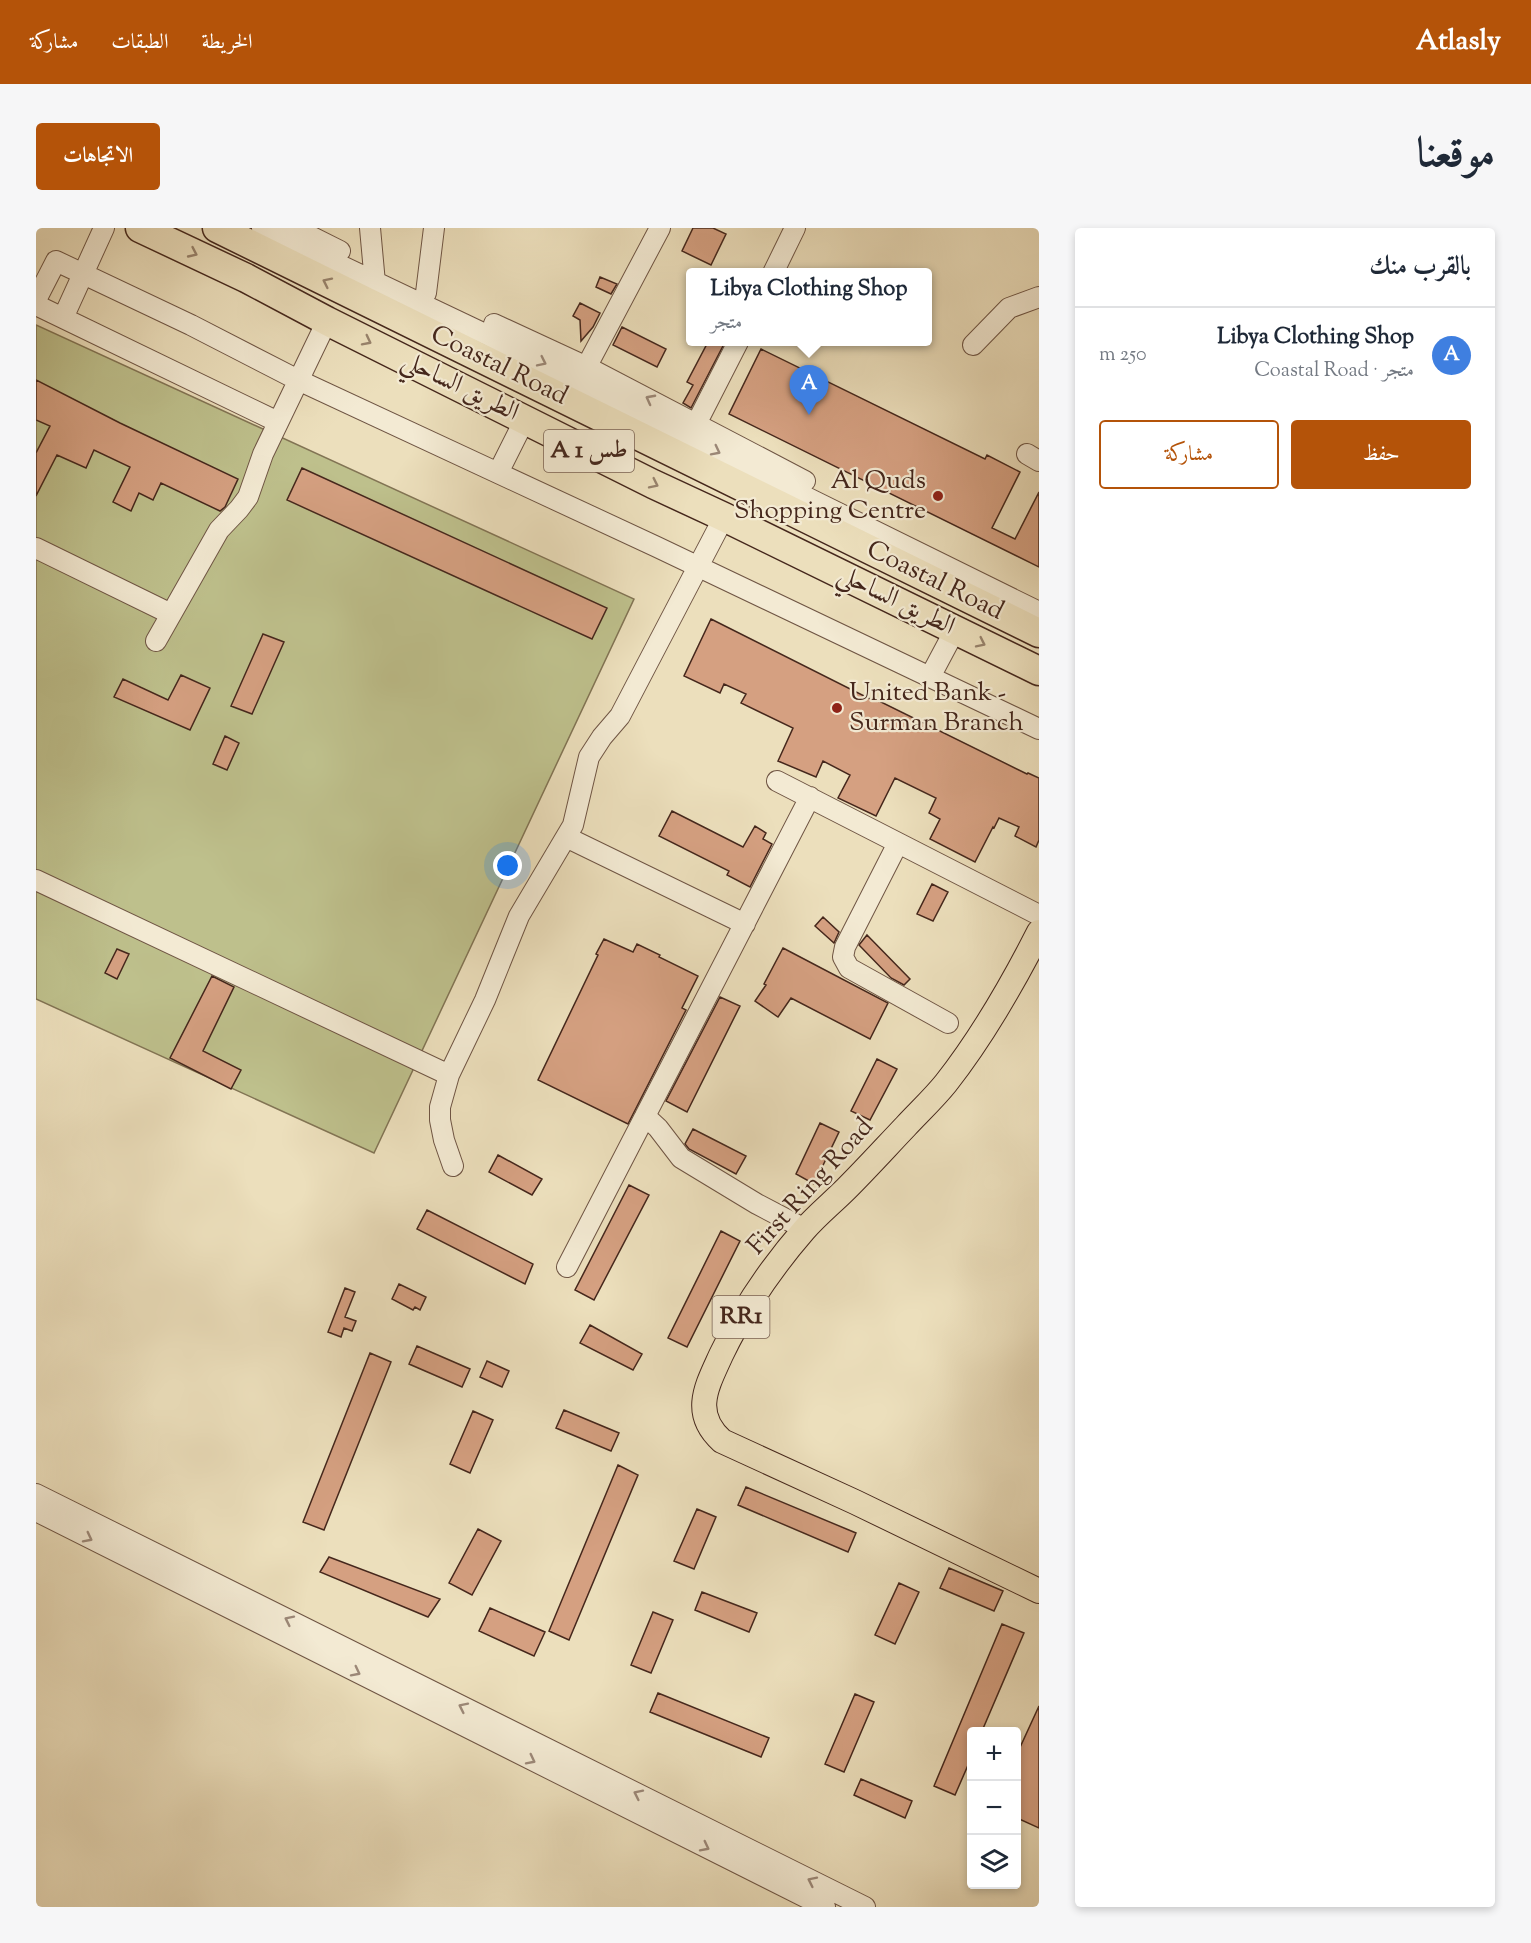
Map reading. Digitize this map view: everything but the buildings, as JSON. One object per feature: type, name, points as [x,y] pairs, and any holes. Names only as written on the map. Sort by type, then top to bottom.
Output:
[{"type":"highway","name":"الطريق الساحلي","points":[[140,228],[246,278],[653,484],[1039,671]]},
{"type":"highway","name":"Coastal Road","points":[[217,228],[375,280],[835,514],[1039,633]]},
{"type":"main road","name":"First Ring Road","points":[[1036,946],[988,1025],[944,1085],[805,1229],[781,1258],[753,1297],[723,1352],[704,1400],[705,1415],[711,1429],[722,1441],[1039,1591]]},
{"type":"street","points":[[63,318],[104,228]]},
{"type":"street","points":[[262,228],[375,280],[426,293],[578,382],[688,438],[736,346]]},
{"type":"street","points":[[294,228],[375,280]]},
{"type":"street","points":[[370,228],[375,280]]},
{"type":"street","points":[[426,293],[434,228]]},
{"type":"street","points":[[578,382],[660,228]]},
{"type":"street","points":[[775,268],[795,228]]},
{"type":"street","points":[[278,422],[36,303],[56,261],[191,325],[298,380],[698,566],[1039,729]]},
{"type":"street","points":[[974,345],[1009,308],[1039,297]]},
{"type":"street","points":[[156,641],[219,530],[248,497],[263,454],[327,321]]},
{"type":"street","points":[[498,473],[525,419]]},
{"type":"street","points":[[835,514],[1039,597]]},
{"type":"street","points":[[835,514],[1039,612]]},
{"type":"street","points":[[453,1166],[440,1120],[440,1107],[449,1075],[485,1000],[519,916],[573,825],[589,757],[620,716],[724,517]]},
{"type":"street","points":[[36,548],[171,614]]},
{"type":"street","points":[[930,677],[955,630]]},
{"type":"street","points":[[777,781],[1039,915]]},
{"type":"street","points":[[567,1267],[810,797]]},
{"type":"street","points":[[566,837],[745,924]]},
{"type":"street","points":[[898,843],[845,947],[843,957],[849,968],[948,1023]]},
{"type":"street","points":[[36,880],[449,1075]]},
{"type":"street","points":[[645,1116],[658,1128],[681,1158],[757,1204],[805,1229]]},
{"type":"street","points":[[36,1494],[865,1907]]},
{"type":"street","points":[[36,1511],[825,1907]]},
{"type":"green space","points":[[36,325],[634,599],[374,1153],[36,999]]},
{"type":"place","name":"Libya Clothing Shop","points":[[809,415]]},
{"type":"place","name":"Al Quds Shopping Centre","points":[[938,496]]},
{"type":"place","name":"United Bank - Surman Branch","points":[[837,708]]}]
